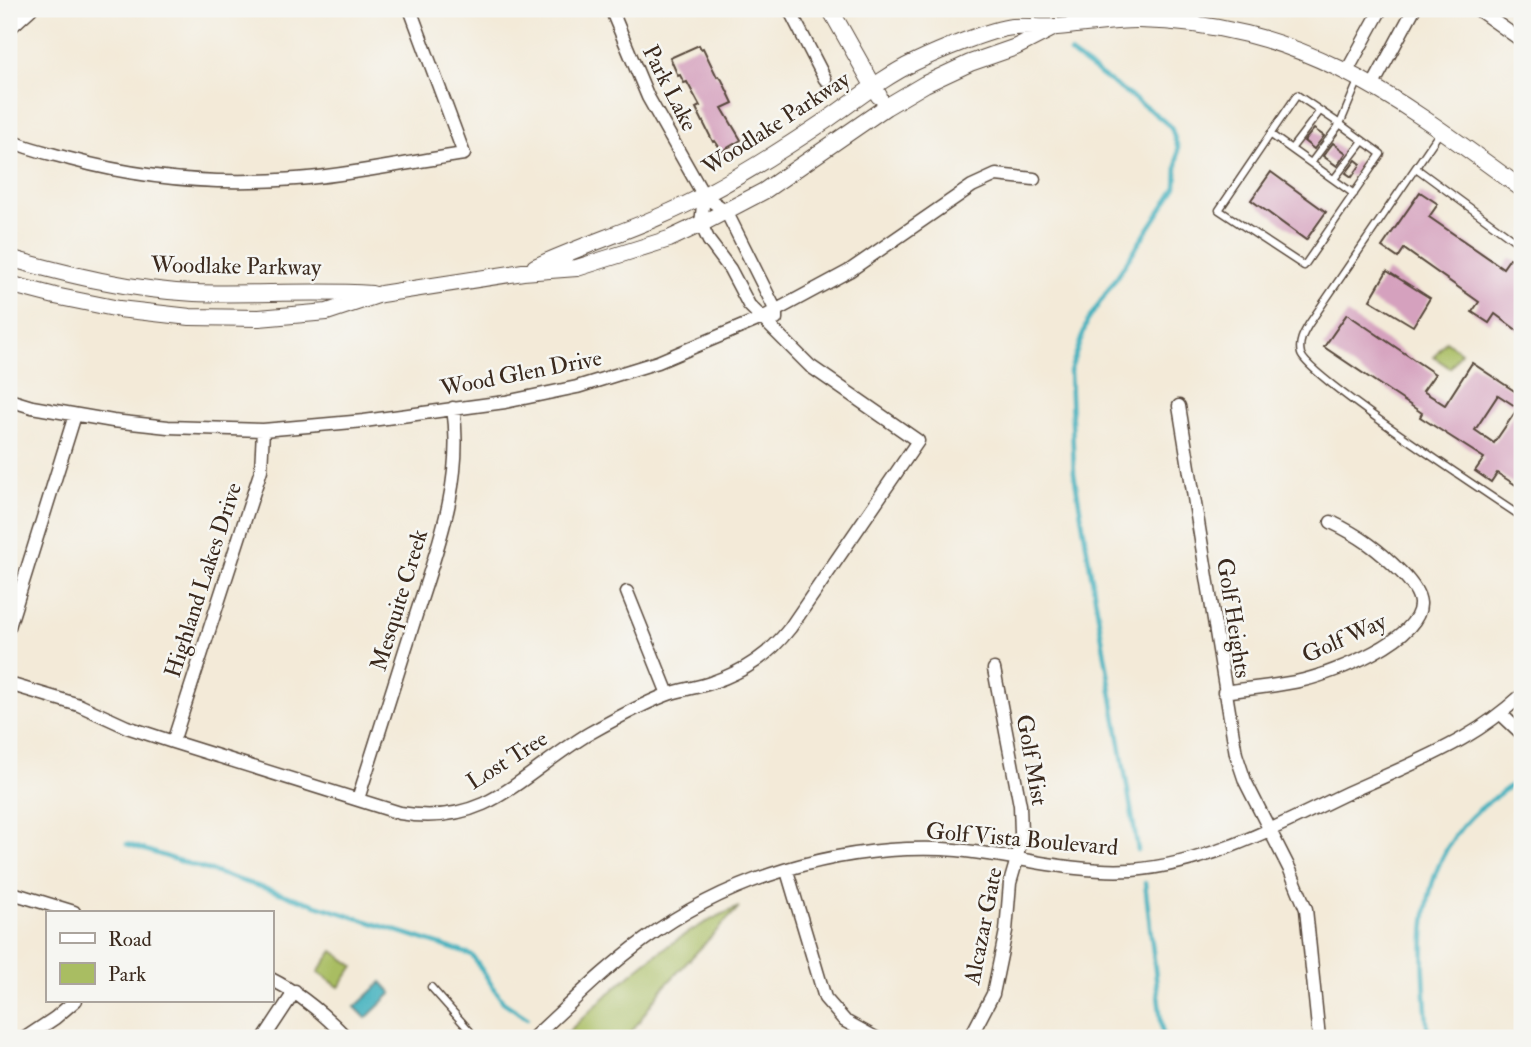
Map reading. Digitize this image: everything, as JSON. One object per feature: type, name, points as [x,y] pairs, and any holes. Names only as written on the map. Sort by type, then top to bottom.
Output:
[{"type":"street","points":[[9,29],[31,9]]},
{"type":"street","points":[[9,140],[128,173],[187,180],[243,182],[298,179],[464,154],[411,9]]},
{"type":"street","name":"Park Lake","points":[[611,9],[648,97],[704,196],[726,211]]},
{"type":"street","points":[[789,9],[825,79]]},
{"type":"street","points":[[830,9],[886,107]]},
{"type":"street","points":[[1360,78],[1381,9]]},
{"type":"street","points":[[1360,78],[1414,9]]},
{"type":"street","points":[[1477,9],[1522,41]]},
{"type":"street","name":"Woodlake Parkway","points":[[523,272],[704,196],[914,62],[1010,27],[1055,27],[1098,21],[1136,20],[1214,27],[1249,33],[1286,44],[1360,78],[1442,130],[1522,188]]},
{"type":"street","name":"Woodlake Parkway","points":[[9,284],[119,309],[190,317],[260,317],[327,312],[381,294],[523,272],[577,268],[669,239],[701,224],[764,191],[886,107],[925,84],[970,63],[1016,47],[1055,27]]},
{"type":"street","name":"Wood Glen Drive","points":[[9,400],[75,415],[168,427],[263,430],[364,421],[505,402],[578,387],[658,362],[776,311],[849,271],[972,186],[996,175],[1034,179]]},
{"type":"street","points":[[704,196],[701,224],[709,241],[730,269],[749,305],[776,330]]},
{"type":"street","points":[[726,211],[776,311],[776,330]]},
{"type":"street","name":"Woodlake Parkway","points":[[9,258],[60,273],[123,285],[191,292],[327,291],[381,294]]},
{"type":"street","points":[[730,269],[749,258]]},
{"type":"street","name":"Lost Tree","points":[[9,684],[79,705],[127,727],[400,813],[441,816],[485,803],[589,734],[668,694],[729,676],[754,663],[775,647],[918,441],[810,366],[776,330]]},
{"type":"street","name":"Golf Heights","points":[[1179,407],[1236,754],[1245,782],[1306,909],[1319,1038]]},
{"type":"street","name":"Mesquite Creek","points":[[358,799],[447,512],[456,457],[453,408]]},
{"type":"street","points":[[9,627],[75,415]]},
{"type":"street","name":"Highland Lakes Drive","points":[[173,742],[261,470],[263,430]]},
{"type":"street","name":"Golf Way","points":[[1224,692],[1303,680],[1339,668],[1401,637],[1415,623],[1420,604],[1413,585],[1360,536],[1331,522]]},
{"type":"street","points":[[626,592],[668,694]]},
{"type":"street","name":"Golf Mist","points":[[994,669],[1020,805],[1021,833],[1017,859]]},
{"type":"street","name":"Golf Vista Boulevard","points":[[533,1038],[610,967],[645,939],[714,898],[758,879],[813,862],[878,852],[940,849],[1097,870],[1132,870],[1200,858],[1269,830],[1465,738],[1501,714],[1522,695]]},
{"type":"street","points":[[1501,714],[1522,734]]},
{"type":"street","name":"Alcazar Gate","points":[[970,1038],[993,994],[1006,931],[1010,883],[1017,859]]},
{"type":"street","points":[[787,871],[825,998],[845,1021],[876,1038]]},
{"type":"street","points":[[9,891],[71,911]]},
{"type":"street","points":[[273,980],[295,990],[347,1038]]},
{"type":"street","points":[[264,1038],[295,990]]},
{"type":"street","points":[[25,1038],[74,1002]]},
{"type":"lane","points":[[1311,163],[1340,124],[1360,78]]},
{"type":"lane","points":[[1297,95],[1340,124],[1381,154],[1304,267],[1219,210],[1297,95]]},
{"type":"lane","points":[[1291,149],[1320,111]]},
{"type":"lane","points":[[1442,130],[1309,324],[1300,340],[1301,356],[1315,371],[1381,421],[1522,517]]},
{"type":"lane","points":[[1270,134],[1354,194]]},
{"type":"lane","points":[[1334,179],[1363,141]]},
{"type":"lane","points":[[1416,168],[1522,246]]},
{"type":"lane","points":[[431,987],[470,1031],[471,1038]]},
{"type":"green space","points":[[1446,341],[1461,352],[1450,368],[1434,357]]},
{"type":"green space","points":[[739,907],[662,989],[627,1038],[562,1038],[623,981],[666,947],[689,932]]},
{"type":"green space","points":[[333,951],[354,966],[339,987],[318,972]]},
{"type":"water","points":[[382,982],[392,993],[366,1018],[355,1007]]},
{"type":"building","points":[[699,45],[717,77],[722,80],[733,103],[722,108],[741,140],[722,151],[715,141],[713,142],[696,108],[700,106],[687,82],[684,83],[680,75],[678,76],[670,58]]},
{"type":"building","points":[[1314,129],[1324,136],[1314,149],[1304,141]]},
{"type":"building","points":[[1333,143],[1346,153],[1337,166],[1323,156]]},
{"type":"building","points":[[1356,160],[1361,164],[1352,177],[1346,173]]},
{"type":"building","points":[[1271,172],[1326,212],[1306,240],[1251,200]]},
{"type":"building","points":[[1420,192],[1438,204],[1429,217],[1503,268],[1510,258],[1522,266],[1522,334],[1495,314],[1489,323],[1472,312],[1479,302],[1404,249],[1398,258],[1382,247]]},
{"type":"building","points":[[1387,271],[1430,298],[1413,326],[1370,300]]},
{"type":"building","points":[[1347,314],[1435,374],[1423,391],[1445,405],[1472,363],[1522,396],[1522,489],[1497,473],[1491,482],[1475,471],[1484,458],[1420,417],[1422,413],[1324,347]],"holes":[[[1498,395],[1518,408],[1494,443],[1475,430]]]},
{"type":"waterway","points":[[1070,53],[1171,127],[1178,148],[1176,187],[1087,322],[1070,371],[1074,473],[1138,850]]},
{"type":"waterway","points":[[1428,1038],[1424,980],[1425,922],[1438,866],[1452,841],[1471,817],[1522,777]]},
{"type":"waterway","points":[[127,844],[472,955],[503,1002],[527,1018]]},
{"type":"waterway","points":[[1145,883],[1163,1038]]},
{"type":"waterway","points":[[564,1033],[574,1038]]}]
